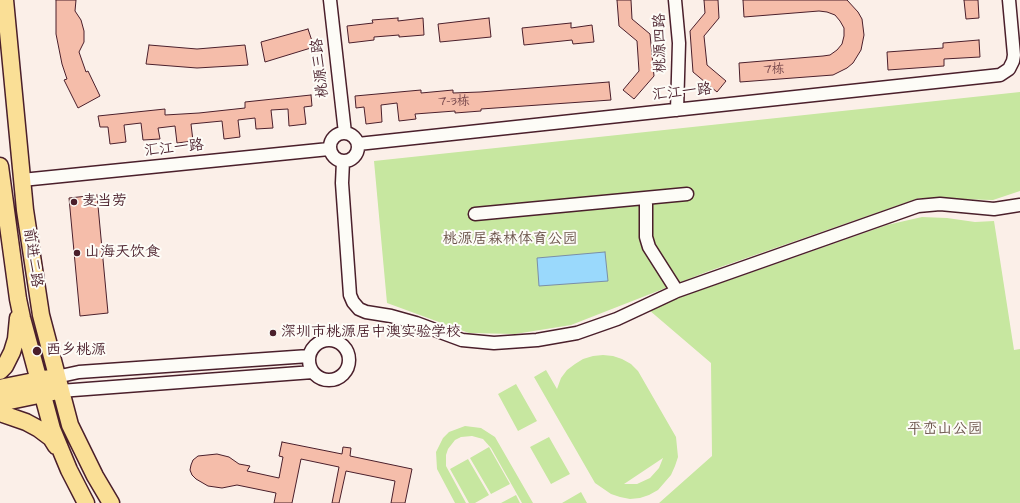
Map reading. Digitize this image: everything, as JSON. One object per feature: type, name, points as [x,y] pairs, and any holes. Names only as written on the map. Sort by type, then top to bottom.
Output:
[{"type":"main road","name":"前进二路","points":[[5,0],[22,180],[37,294],[58,384],[70,425],[91,469],[111,503]]},
{"type":"main road","name":"前进二路","points":[[0,166],[1,182],[22,318],[52,429],[61,453],[86,503]]},
{"type":"main road","points":[[0,371],[12,352],[16,339],[18,298]]},
{"type":"main road","points":[[0,388],[41,387],[58,384]]},
{"type":"main road","points":[[0,403],[41,387]]},
{"type":"main road","points":[[0,413],[26,422],[39,429],[51,438],[61,453]]},
{"type":"street","name":"桃源三路","points":[[330,0],[344,133]]},
{"type":"street","name":"桃源四路","points":[[675,0],[679,43],[677,110]]},
{"type":"street","name":"汇江一路","points":[[358,144],[1000,75],[1009,69],[1014,55],[1009,0]]},
{"type":"street","points":[[344,133],[353,136],[358,144],[358,149],[355,156],[352,159],[343,161],[339,161],[333,156],[330,149],[333,138],[336,135],[344,133]]},
{"type":"street","name":"汇江一路","points":[[22,180],[330,149]]},
{"type":"street","points":[[343,161],[342,183],[350,295],[352,302],[359,309],[366,312],[416,322],[462,340],[494,343],[530,340],[577,333],[618,319],[677,291],[918,206],[940,204],[994,209],[1020,205]]},
{"type":"street","points":[[475,214],[687,194]]},
{"type":"street","points":[[646,198],[647,210],[645,224],[647,242],[677,291]]},
{"type":"street","points":[[330,340],[341,344],[348,353],[349,364],[347,370],[339,378],[328,380],[322,379],[313,372],[309,362],[309,356],[311,351],[319,343],[330,340]]},
{"type":"street","points":[[58,384],[79,372],[309,356]]},
{"type":"street","points":[[58,384],[313,372]]},
{"type":"green space","name":"桃源居森林体育公园","points":[[1020,92],[1020,191],[993,200],[919,198],[709,271],[571,325],[515,334],[469,333],[387,303],[374,161]]},
{"type":"green space","name":"平峦山公园","points":[[922,217],[947,218],[975,222],[994,221],[1014,350],[1020,349],[1020,503],[659,503],[712,456],[711,363],[649,310],[667,302],[887,225]]},
{"type":"green space","points":[[593,356],[613,356],[631,364],[638,371],[676,437],[678,457],[671,475],[658,490],[649,495],[630,499],[620,497],[611,494],[595,483],[534,377],[546,370],[557,389],[561,378],[567,370],[583,359]],"holes":[[[663,458],[659,468],[650,478],[637,484],[624,484]]]},
{"type":"green space","points":[[516,384],[537,421],[518,431],[498,394]]},
{"type":"green space","points":[[465,426],[481,428],[495,437],[533,503],[522,503],[491,448],[483,439],[472,436],[461,437],[455,440],[448,449],[446,455],[446,466],[466,503],[455,503],[437,469],[436,452],[443,438],[449,432]]},
{"type":"green space","points":[[549,437],[570,474],[551,484],[530,447]]},
{"type":"green space","points":[[489,447],[510,484],[491,494],[470,458]]},
{"type":"green space","points":[[468,459],[489,495],[475,503],[469,503],[450,469]]},
{"type":"green space","points":[[581,492],[587,503],[562,503]]},
{"type":"green space","points":[[516,495],[520,503],[501,503]]},
{"type":"water","points":[[605,252],[608,281],[539,286],[537,258]]},
{"type":"building","points":[[56,0],[76,0],[75,11],[81,20],[84,31],[84,42],[79,52],[86,72],[88,71],[100,96],[78,108],[64,80],[67,79],[62,64],[56,34]]},
{"type":"building","points":[[617,0],[631,0],[632,19],[650,34],[654,76],[634,99],[623,90],[639,71],[637,41],[619,26]]},
{"type":"building","points":[[704,0],[718,0],[719,18],[704,36],[707,65],[726,81],[717,92],[693,72],[690,31],[705,13]]},
{"type":"building","points":[[743,0],[847,0],[862,19],[864,35],[861,50],[853,63],[847,68],[833,75],[740,82],[739,63],[830,55],[842,44],[844,36],[844,28],[840,21],[835,15],[827,12],[819,11],[744,17]]},
{"type":"building","points":[[964,0],[978,0],[979,18],[966,19]]},
{"type":"building","points":[[398,18],[398,21],[423,18],[424,35],[374,37],[374,40],[349,43],[347,26],[373,23],[372,20]]},
{"type":"building","points":[[489,18],[491,37],[440,42],[438,24]]},
{"type":"building","points":[[571,23],[571,28],[592,25],[594,42],[573,44],[572,40],[524,45],[522,28]]},
{"type":"building","points":[[308,29],[314,47],[265,62],[261,42]]},
{"type":"building","points":[[979,40],[980,57],[944,59],[944,66],[888,70],[887,52],[943,48],[943,43]]},
{"type":"building","points":[[149,45],[197,49],[245,45],[248,65],[197,68],[146,64]]},
{"type":"building","points":[[609,82],[611,100],[481,109],[481,111],[455,113],[455,111],[415,114],[416,119],[399,121],[397,103],[381,105],[382,122],[366,124],[364,107],[356,108],[355,96],[421,90],[421,93],[453,90],[453,93],[480,92]]},
{"type":"building","points":[[311,95],[312,106],[304,107],[306,124],[289,126],[288,109],[271,110],[273,128],[256,129],[255,118],[238,120],[240,137],[224,139],[222,121],[191,124],[193,141],[177,143],[175,126],[158,128],[160,139],[143,140],[141,123],[124,125],[126,142],[110,144],[108,127],[100,127],[98,116],[165,109],[165,115],[199,113],[245,108],[245,102]]},
{"type":"building","points":[[97,195],[108,313],[80,316],[69,198]]},
{"type":"building","points":[[282,442],[342,454],[343,447],[351,448],[350,456],[412,469],[405,503],[391,503],[395,481],[346,471],[339,503],[332,503],[339,467],[301,459],[292,503],[274,503],[276,493],[237,485],[222,488],[208,486],[196,479],[190,470],[193,460],[198,456],[217,454],[229,457],[239,464],[250,466],[247,471],[279,478],[283,457],[279,456]]},
{"type":"place","name":"麦当劳","points":[[74,202]]},
{"type":"place","name":"山海天饮食","points":[[77,253]]},
{"type":"place","name":"深圳市桃源居中澳实验学校","points":[[273,333]]},
{"type":"place","name":"西乡桃源","points":[[37,351]]}]
